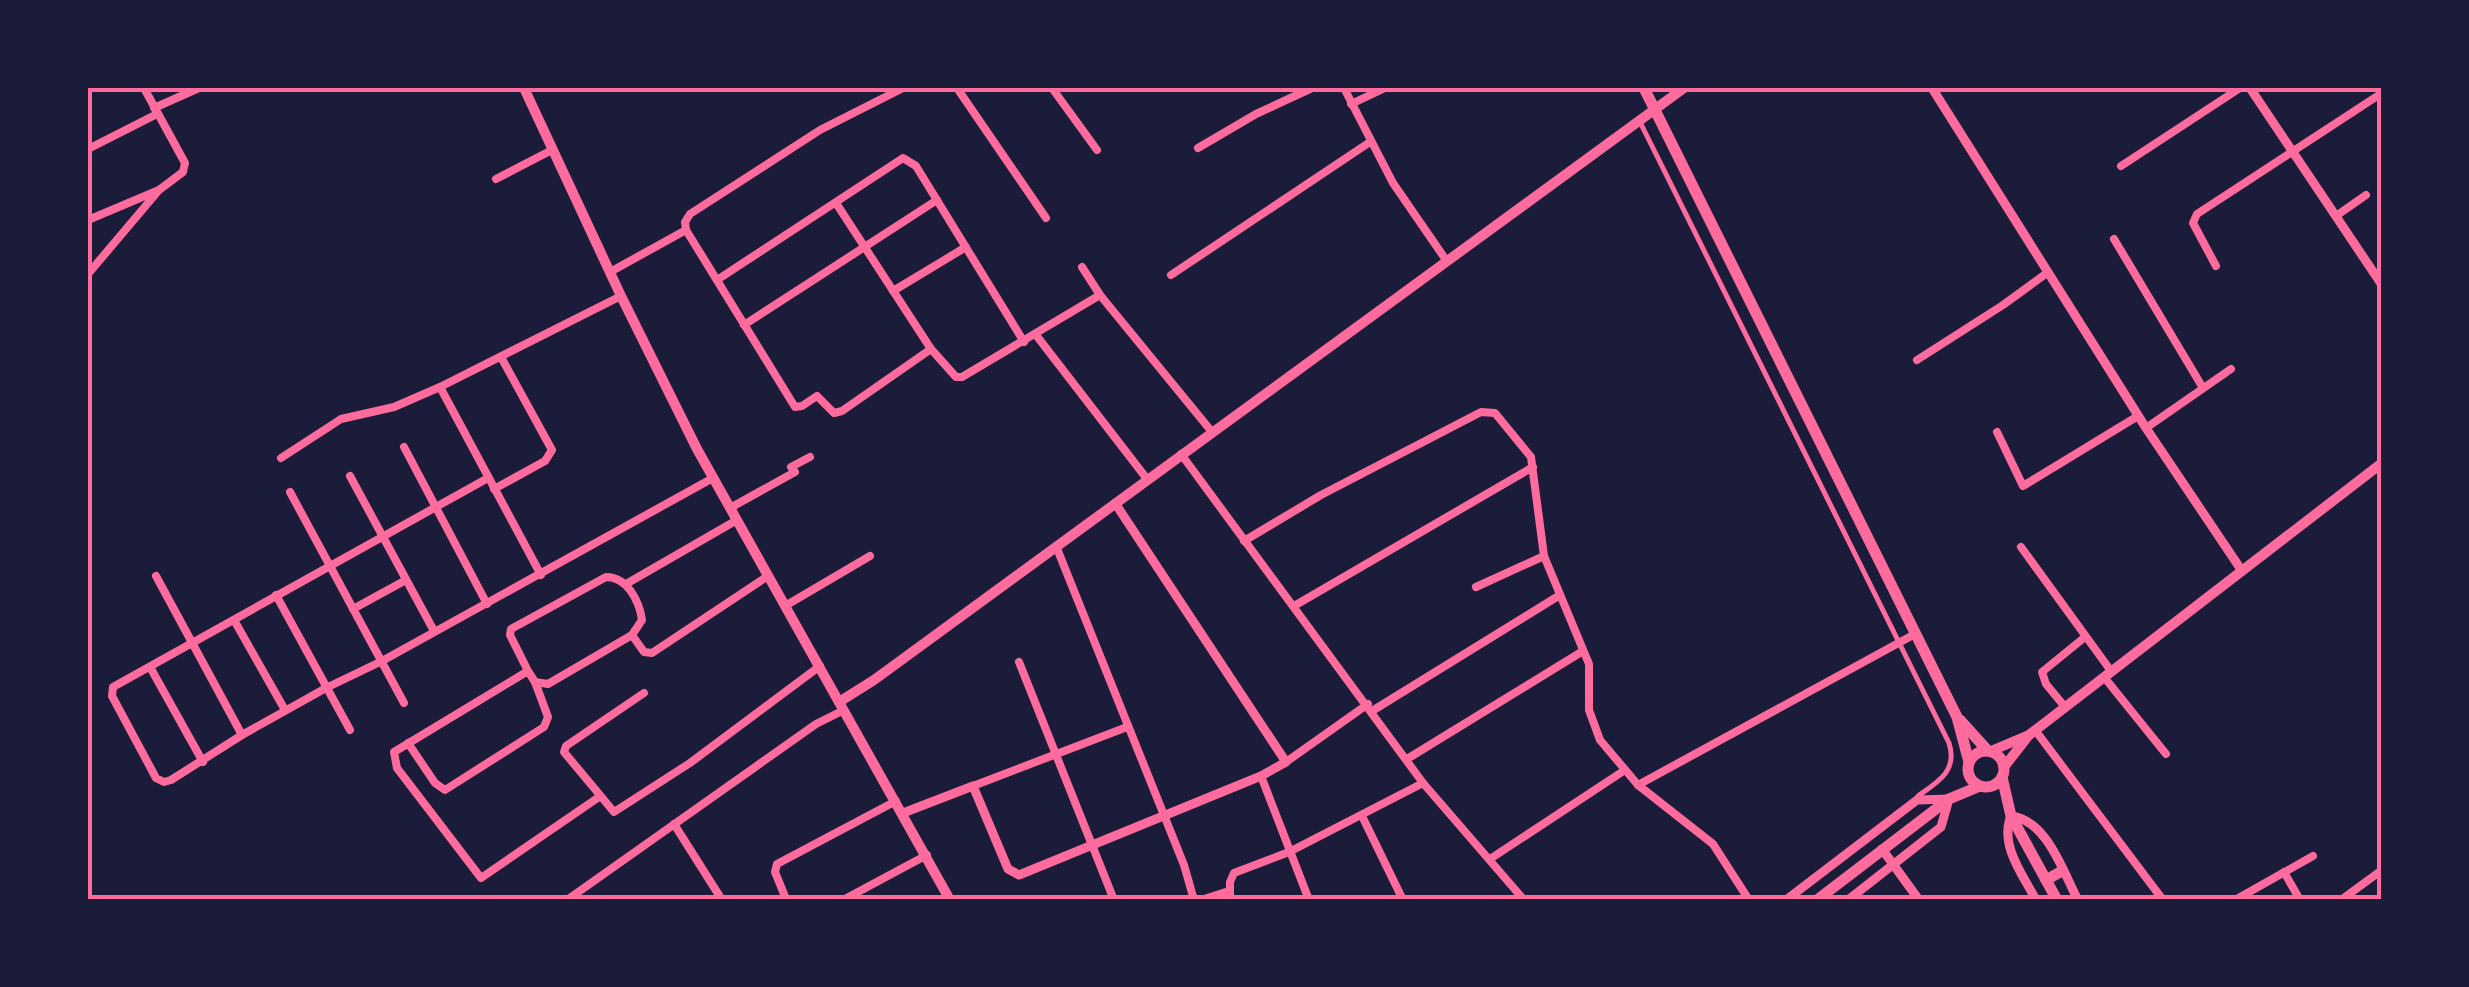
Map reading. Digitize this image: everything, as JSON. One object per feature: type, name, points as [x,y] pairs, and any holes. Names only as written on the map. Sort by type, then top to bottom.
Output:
[{"type":"main road","points":[[524,88],[621,296],[713,478],[950,900]]},
{"type":"main road","points":[[1644,88],[1957,717],[1972,781],[2012,816]]},
{"type":"main road","points":[[841,706],[1684,88]]},
{"type":"main road","points":[[1949,799],[1976,754],[2032,732],[2382,463]]},
{"type":"main road","points":[[1957,717],[1999,757],[2012,816],[2056,900]]},
{"type":"main road","points":[[1817,900],[1949,799],[1995,784],[2032,732]]},
{"type":"main road","points":[[2046,880],[2062,870]]},
{"type":"street","points":[[88,220],[159,190],[181,174],[185,164],[144,88]]},
{"type":"street","points":[[88,149],[199,88]]},
{"type":"street","points":[[903,88],[820,130],[690,214],[684,222],[792,404],[799,407],[818,396],[834,413],[931,349]]},
{"type":"street","points":[[957,88],[1046,218]]},
{"type":"street","points":[[1052,88],[1098,150]]},
{"type":"street","points":[[1198,148],[1256,114],[1312,88]]},
{"type":"street","points":[[1344,88],[1393,183],[1446,260]]},
{"type":"street","points":[[1351,104],[1384,88]]},
{"type":"street","points":[[1932,88],[2138,416],[2242,571]]},
{"type":"street","points":[[2121,166],[2240,88]]},
{"type":"street","points":[[2250,88],[2382,285]]},
{"type":"street","points":[[2216,266],[2193,223],[2196,214],[2382,93]]},
{"type":"street","points":[[1638,119],[1952,750],[1945,777],[1918,796]]},
{"type":"street","points":[[1171,275],[1370,142]]},
{"type":"street","points":[[496,179],[552,150]]},
{"type":"street","points":[[717,280],[902,158],[916,166],[1024,342]]},
{"type":"street","points":[[88,274],[159,190]]},
{"type":"street","points":[[2336,216],[2366,195]]},
{"type":"street","points":[[744,325],[937,200]]},
{"type":"street","points":[[836,203],[931,349],[952,374],[962,377],[1100,295]]},
{"type":"street","points":[[610,272],[686,230]]},
{"type":"street","points":[[2114,240],[2204,388]]},
{"type":"street","points":[[893,291],[966,246]]},
{"type":"street","points":[[1082,266],[1100,295],[1212,432]]},
{"type":"street","points":[[1917,360],[2004,305],[2047,272]]},
{"type":"street","points":[[282,458],[341,419],[394,407],[440,387],[621,296]]},
{"type":"street","points":[[1036,335],[1147,479]]},
{"type":"street","points":[[494,489],[546,461],[552,450],[501,356]]},
{"type":"street","points":[[2146,428],[2231,369]]},
{"type":"street","points":[[440,387],[541,575]]},
{"type":"street","points":[[1244,541],[1482,412],[1495,414],[1524,447],[1533,467],[1544,556],[1588,664],[1589,710],[1594,728],[1638,785],[1713,844],[1749,900]]},
{"type":"street","points":[[1997,432],[2024,486],[2138,416]]},
{"type":"street","points":[[404,448],[487,604]]},
{"type":"street","points":[[1182,454],[1423,783],[1524,900]]},
{"type":"street","points":[[730,508],[794,472],[791,468],[810,457]]},
{"type":"street","points":[[1294,606],[1533,467]]},
{"type":"street","points":[[350,476],[434,632]]},
{"type":"street","points":[[488,478],[111,691],[152,773],[164,782],[203,762],[286,710],[382,662],[713,478]]},
{"type":"street","points":[[290,492],[404,703]]},
{"type":"street","points":[[1115,503],[1286,762]]},
{"type":"street","points":[[626,584],[737,520]]},
{"type":"street","points":[[1056,546],[1198,900],[1230,895],[1234,874],[1289,852],[1423,783]]},
{"type":"street","points":[[2021,547],[2166,754]]},
{"type":"street","points":[[785,606],[870,556]]},
{"type":"street","points":[[1476,587],[1544,556]]},
{"type":"street","points":[[156,576],[242,735]]},
{"type":"street","points":[[632,635],[644,652],[652,653],[768,576]]},
{"type":"street","points":[[408,742],[434,783],[445,790],[544,727],[548,717],[510,635],[511,629],[606,577],[617,577],[626,584],[642,620],[632,635],[548,684],[535,682]]},
{"type":"street","points":[[353,610],[406,580]]},
{"type":"street","points":[[972,786],[1013,874],[1024,874],[1261,776],[1560,595]]},
{"type":"street","points":[[276,596],[350,730]]},
{"type":"street","points":[[234,620],[286,710]]},
{"type":"street","points":[[1638,785],[1915,634]]},
{"type":"street","points":[[2065,707],[2046,684],[2042,672],[2084,637]]},
{"type":"street","points":[[1407,760],[1583,651]]},
{"type":"street","points":[[1019,662],[1114,900]]},
{"type":"street","points":[[644,692],[566,746],[566,758],[610,810],[621,810],[820,666]]},
{"type":"street","points":[[150,667],[203,762]]},
{"type":"street","points":[[528,671],[394,752],[397,768],[481,878],[598,797]]},
{"type":"street","points":[[568,900],[841,706]]},
{"type":"street","points":[[903,813],[1127,726]]},
{"type":"street","points":[[2032,732],[2163,900]]},
{"type":"street","points":[[1490,859],[1625,770]]},
{"type":"street","points":[[1261,776],[1309,900]]},
{"type":"street","points":[[1786,900],[1920,798],[1949,799],[1941,828],[1848,900]]},
{"type":"street","points":[[786,899],[775,872],[777,864],[896,801]]},
{"type":"street","points":[[1362,816],[1403,900]]},
{"type":"street","points":[[2036,900],[2008,845],[2008,823],[2012,816],[2038,828],[2078,900]]},
{"type":"street","points":[[674,824],[718,898]]},
{"type":"street","points":[[1882,849],[1920,900]]},
{"type":"street","points":[[843,900],[926,855]]},
{"type":"street","points":[[2235,900],[2313,856]]},
{"type":"street","points":[[2341,900],[2382,870]]},
{"type":"street","points":[[2284,872],[2300,900]]}]
